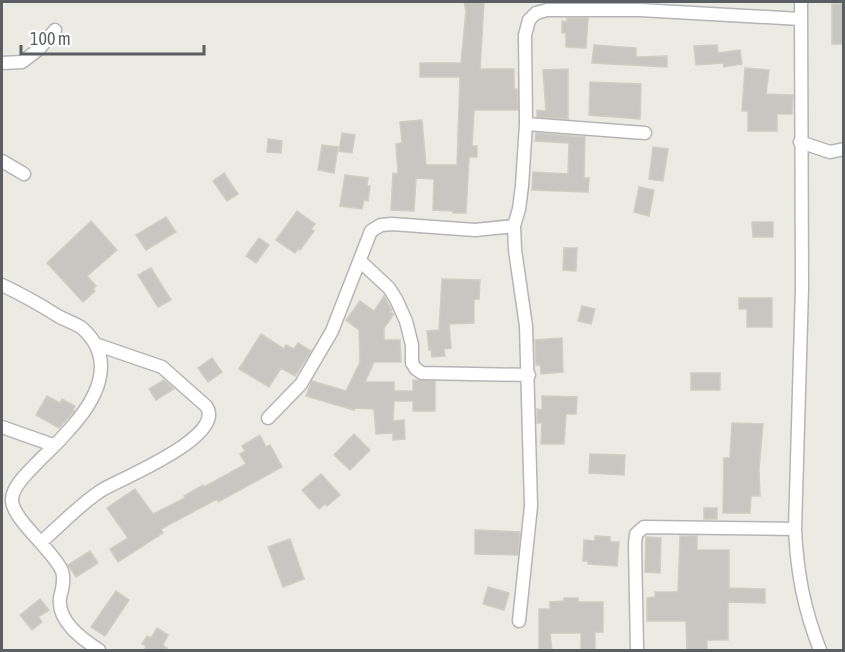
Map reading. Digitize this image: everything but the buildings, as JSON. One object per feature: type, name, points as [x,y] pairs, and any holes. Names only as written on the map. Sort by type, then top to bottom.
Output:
[{"type":"street","points":[[801,2],[802,288],[795,529],[802,596],[820,651]]},
{"type":"street","points":[[519,621],[531,506],[529,375],[526,326],[515,250],[514,226],[522,186],[526,124],[525,35],[529,20],[536,13],[547,10],[640,10],[800,19]]},
{"type":"street","points":[[2,63],[22,62],[39,49],[55,30]]},
{"type":"street","points":[[526,124],[645,133]]},
{"type":"street","points":[[800,142],[830,152],[843,149]]},
{"type":"street","points":[[2,161],[24,174]]},
{"type":"street","points":[[268,418],[301,384],[332,331],[371,231],[381,225],[392,224],[475,230],[514,226]]},
{"type":"street","points":[[360,261],[389,288],[396,299],[406,321],[412,345],[412,363],[416,369],[422,373],[529,375]]},
{"type":"street","points":[[2,285],[81,328],[95,344],[102,370],[88,406],[67,433],[29,471],[13,492],[12,501],[16,512],[63,572],[60,607],[63,614],[81,638],[99,651]]},
{"type":"street","points":[[41,542],[100,492],[159,462],[196,436],[209,418],[210,411],[206,406],[162,367],[95,344]]},
{"type":"street","points":[[2,427],[53,445]]},
{"type":"street","points":[[637,651],[635,545],[636,534],[644,527],[795,529]]}]
